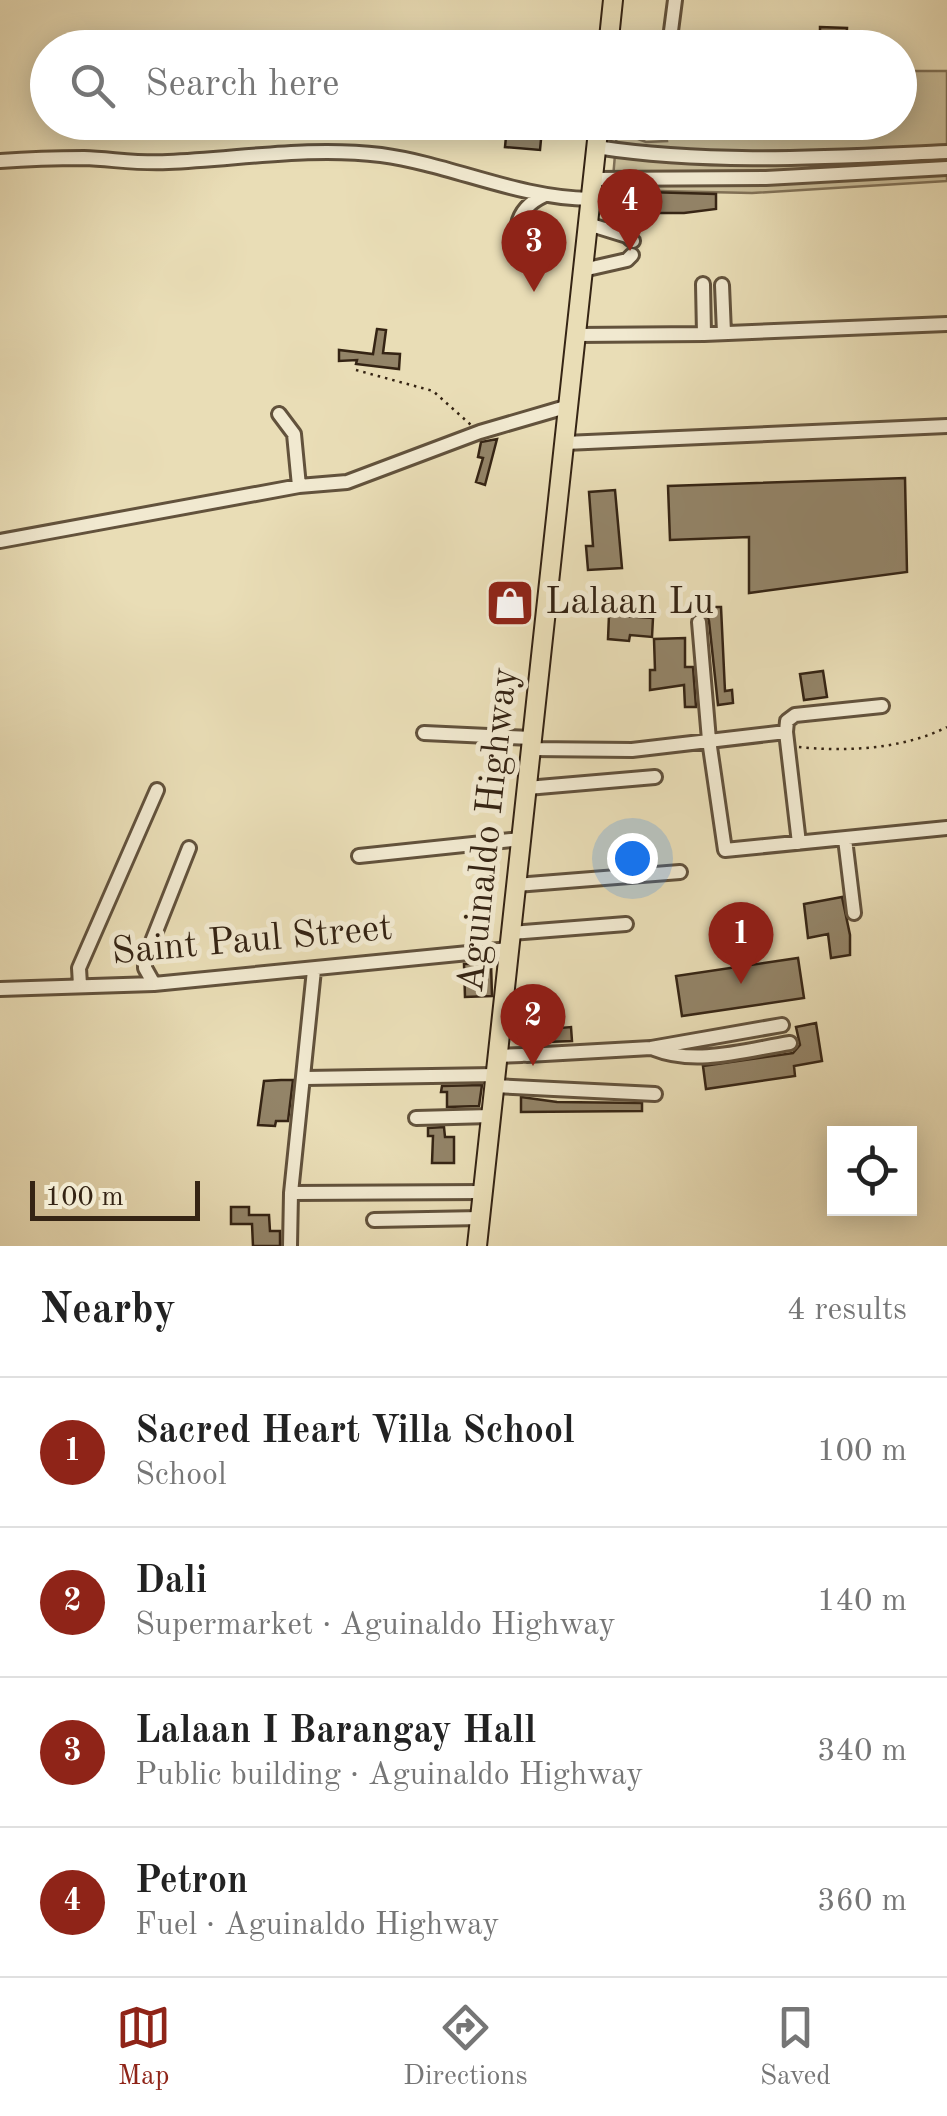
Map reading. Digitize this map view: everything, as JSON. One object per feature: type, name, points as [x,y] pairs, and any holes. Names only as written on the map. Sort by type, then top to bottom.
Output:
[{"type":"main road","points":[[610,30],[613,0]]},
{"type":"main road","name":"Aguinaldo Highway","points":[[478,1246],[597,140]]},
{"type":"street","points":[[670,30],[675,0]]},
{"type":"street","points":[[596,147],[640,154],[748,160],[947,152]]},
{"type":"street","points":[[0,162],[84,158],[168,162],[310,152],[380,155],[461,172],[511,190],[590,199]]},
{"type":"street","points":[[592,180],[766,178],[947,168]]},
{"type":"street","points":[[532,264],[519,245],[516,223],[526,204],[544,196]]},
{"type":"street","points":[[583,270],[627,260],[632,248],[628,236],[588,224]]},
{"type":"street","points":[[702,284],[704,334]]},
{"type":"street","points":[[722,285],[724,333]]},
{"type":"street","points":[[576,335],[947,324]]},
{"type":"street","points":[[0,541],[299,486],[348,482],[480,432],[569,406]]},
{"type":"street","points":[[279,414],[294,434],[299,486]]},
{"type":"street","points":[[565,443],[947,426]]},
{"type":"street","points":[[699,622],[724,850],[947,828]]},
{"type":"street","points":[[799,842],[787,720],[882,706]]},
{"type":"street","points":[[424,733],[632,750],[709,740],[787,739]]},
{"type":"street","points":[[527,788],[655,777]]},
{"type":"street","points":[[80,985],[78,968],[158,790]]},
{"type":"street","points":[[359,856],[521,840]]},
{"type":"street","points":[[846,840],[854,913]]},
{"type":"street","points":[[154,984],[145,968],[145,958],[189,848]]},
{"type":"street","points":[[516,886],[680,872]]},
{"type":"street","name":"Saint Paul Street","points":[[0,989],[154,984],[314,970],[626,924]]},
{"type":"street","points":[[290,1246],[291,1193],[314,970]]},
{"type":"street","points":[[497,1056],[651,1048],[782,1025]]},
{"type":"street","points":[[651,1048],[670,1055],[698,1057],[790,1043]]},
{"type":"street","points":[[305,1078],[495,1081],[656,1094]]},
{"type":"street","points":[[416,1118],[491,1116]]},
{"type":"street","points":[[291,1193],[484,1192]]},
{"type":"street","points":[[374,1220],[481,1218]]},
{"type":"path","points":[[356,370],[432,391],[480,432]]},
{"type":"path","points":[[787,739],[825,750],[866,747],[907,741],[947,727]]},
{"type":"shaded area","points":[[917,71],[947,71],[947,181],[752,193],[612,190],[616,140],[917,140]]},
{"type":"building","points":[[820,27],[847,28],[847,30]]},
{"type":"building","points":[[506,140],[541,140],[540,150],[505,147]]},
{"type":"building","points":[[610,191],[716,194],[716,209],[608,213]]},
{"type":"building","points":[[377,329],[386,330],[383,353],[400,354],[399,369],[356,364],[357,360],[339,361],[339,350],[373,354]]},
{"type":"building","points":[[497,439],[485,485],[476,482],[483,458],[478,457],[481,442]]},
{"type":"building","points":[[905,478],[907,572],[749,593],[749,537],[670,540],[668,486]]},
{"type":"building","points":[[615,490],[622,568],[588,570],[586,546],[593,546],[589,492]]},
{"type":"building","points":[[704,607],[721,607],[725,691],[732,690],[733,703],[718,705]]},
{"type":"building","points":[[609,615],[653,618],[652,637],[608,639]]},
{"type":"building","points":[[685,638],[685,667],[693,667],[696,707],[685,707],[684,685],[650,690],[650,670],[655,670],[654,639]]},
{"type":"building","points":[[823,671],[827,697],[804,700],[800,674]]},
{"type":"building","points":[[842,897],[850,955],[831,958],[828,934],[808,938],[804,904]]},
{"type":"building","points":[[798,958],[804,998],[682,1016],[676,976]]},
{"type":"building","points":[[491,963],[492,996],[465,997],[464,964]]},
{"type":"building","points":[[548,1023],[549,1029],[571,1027],[572,1041],[519,1043],[518,1024]]},
{"type":"building","points":[[816,1023],[822,1061],[794,1066],[795,1076],[706,1089],[703,1066],[793,1053],[800,1045],[796,1027]]},
{"type":"building","points":[[293,1080],[288,1121],[276,1121],[275,1126],[258,1125],[264,1081]]},
{"type":"building","points":[[482,1085],[479,1106],[447,1107],[447,1092],[441,1092],[442,1086]]},
{"type":"building","points":[[521,1097],[557,1102],[642,1103],[642,1111],[521,1112]]},
{"type":"building","points":[[444,1127],[445,1137],[454,1137],[454,1163],[432,1163],[433,1136],[428,1136],[428,1128]]},
{"type":"building","points":[[231,1207],[249,1207],[249,1215],[269,1215],[270,1231],[280,1231],[280,1246],[253,1246],[252,1224],[231,1224]]},
{"type":"place","name":"Petron","points":[[630,251]]},
{"type":"place","name":"Lalaan I Barangay Hall","points":[[534,292]]},
{"type":"place","name":"Lalaan Lu","points":[[510,603]]},
{"type":"place","name":"Sacred Heart Villa School","points":[[741,984]]},
{"type":"place","name":"Dali","points":[[533,1066]]}]
